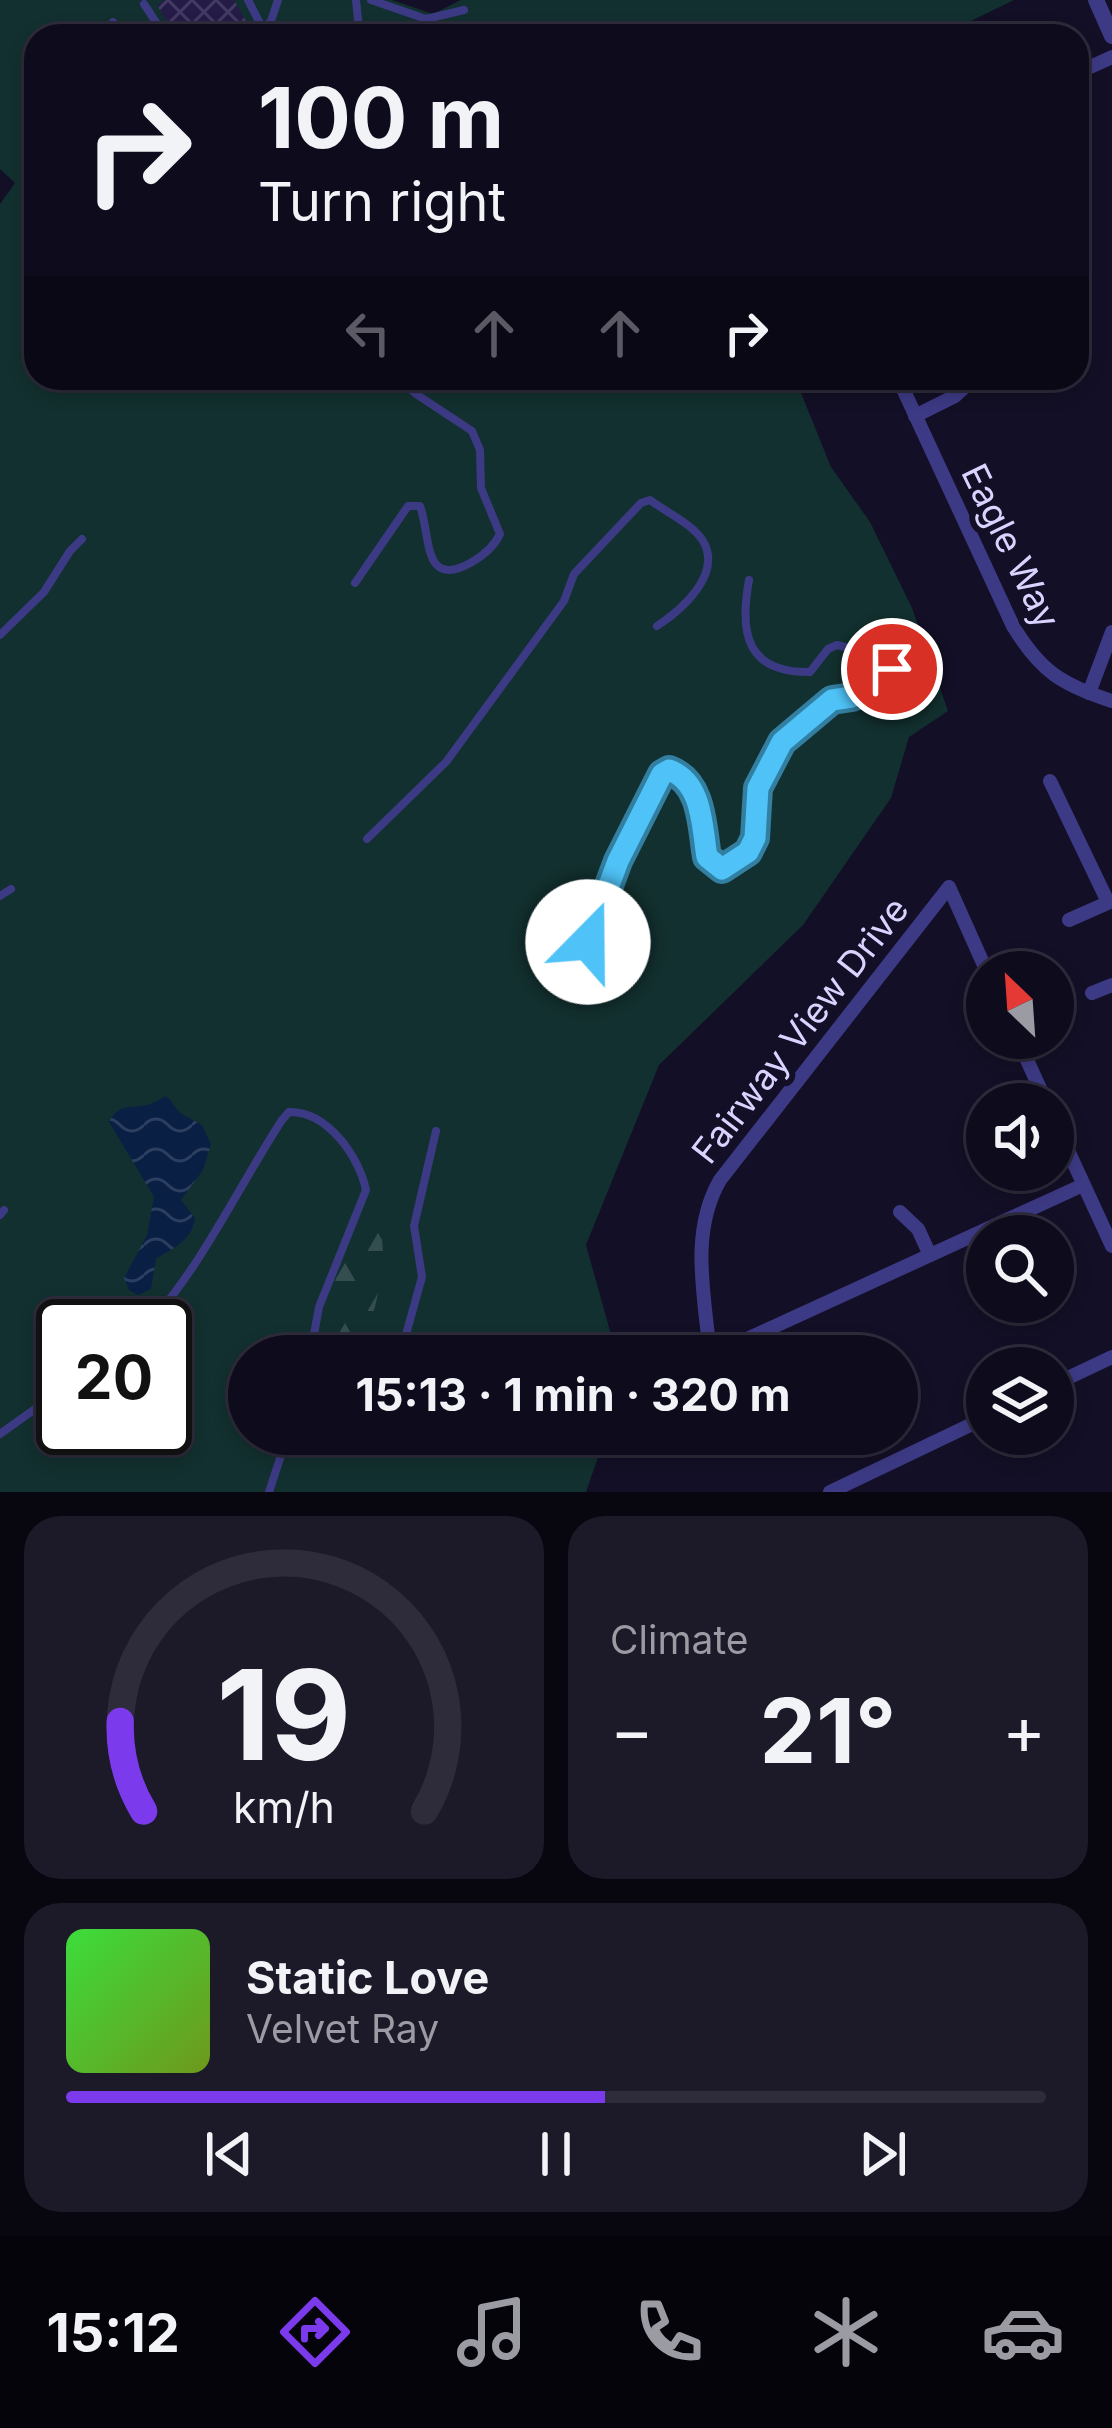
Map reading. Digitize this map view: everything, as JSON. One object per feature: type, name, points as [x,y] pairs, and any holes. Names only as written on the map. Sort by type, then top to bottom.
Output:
[{"type":"street","points":[[1096,0],[1112,36]]},
{"type":"street","name":"Eagle Way","points":[[903,390],[1029,653],[1051,676],[1112,701]]},
{"type":"street","points":[[915,416],[962,390]]},
{"type":"street","points":[[1089,694],[1112,632]]},
{"type":"street","points":[[1050,781],[1110,902],[1069,920]]},
{"type":"street","name":"Fairway View Drive","points":[[708,1335],[700,1245],[707,1202],[720,1180],[949,886],[978,951]]},
{"type":"street","points":[[1093,994],[1112,985]]},
{"type":"street","points":[[1074,1165],[1112,1246]]},
{"type":"street","points":[[756,1335],[1083,1185]]},
{"type":"street","points":[[900,1212],[918,1229],[930,1256]]},
{"type":"street","points":[[1074,1375],[1112,1357]]},
{"type":"street","points":[[830,1492],[966,1427]]},
{"type":"lane","points":[[356,0],[370,0],[426,19],[464,10]]},
{"type":"lane","points":[[144,4],[157,24]]},
{"type":"lane","points":[[355,584],[408,506],[420,506],[431,557],[442,568],[466,565],[497,542],[500,534],[481,488],[479,450],[472,430],[412,390]]},
{"type":"lane","points":[[367,839],[446,762],[563,601],[574,574],[641,502],[650,500],[702,537],[707,552],[695,595],[657,626]]},
{"type":"lane","points":[[0,635],[44,592],[82,539]]},
{"type":"lane","points":[[588,942],[618,861],[662,774],[678,772],[689,787],[701,813],[707,857],[722,869],[748,852],[755,838],[758,788],[782,742],[832,700],[852,697],[892,669],[881,656],[837,644],[811,672],[756,658],[745,603],[749,580]]},
{"type":"lane","points":[[0,896],[11,889]]},
{"type":"lane","points":[[169,1299],[214,1238],[227,1205],[282,1120],[289,1112],[303,1112],[335,1132],[366,1190],[320,1307],[314,1335]]},
{"type":"lane","points":[[406,1335],[422,1277],[414,1226],[436,1131]]},
{"type":"lane","points":[[0,1434],[36,1404]]},
{"type":"lane","points":[[268,1492],[281,1455]]},
{"type":"green space","points":[[0,0],[392,0],[433,14],[461,0],[1014,0],[965,24],[24,24],[24,390],[800,390],[831,467],[870,522],[912,608],[948,711],[909,737],[891,798],[803,925],[659,1065],[586,1245],[611,1335],[228,1335],[228,1455],[599,1455],[586,1492],[0,1492],[0,204],[15,183],[0,169]]},
{"type":"green space","points":[[362,1197],[374,1213],[383,1252],[368,1335],[322,1335]]},
{"type":"water","points":[[167,1096],[180,1113],[202,1125],[211,1144],[203,1170],[181,1200],[195,1218],[190,1233],[156,1259],[151,1289],[138,1295],[129,1290],[124,1278],[147,1235],[154,1197],[109,1122],[122,1109]]},
{"type":"building","points":[[165,0],[234,0],[248,24],[168,24],[157,5]]},
{"type":"route","points":[[588,942],[618,861],[662,774],[678,772],[696,799],[707,857],[722,869],[733,864],[748,852],[755,838],[758,788],[782,742],[832,700],[852,697],[892,669]]}]
